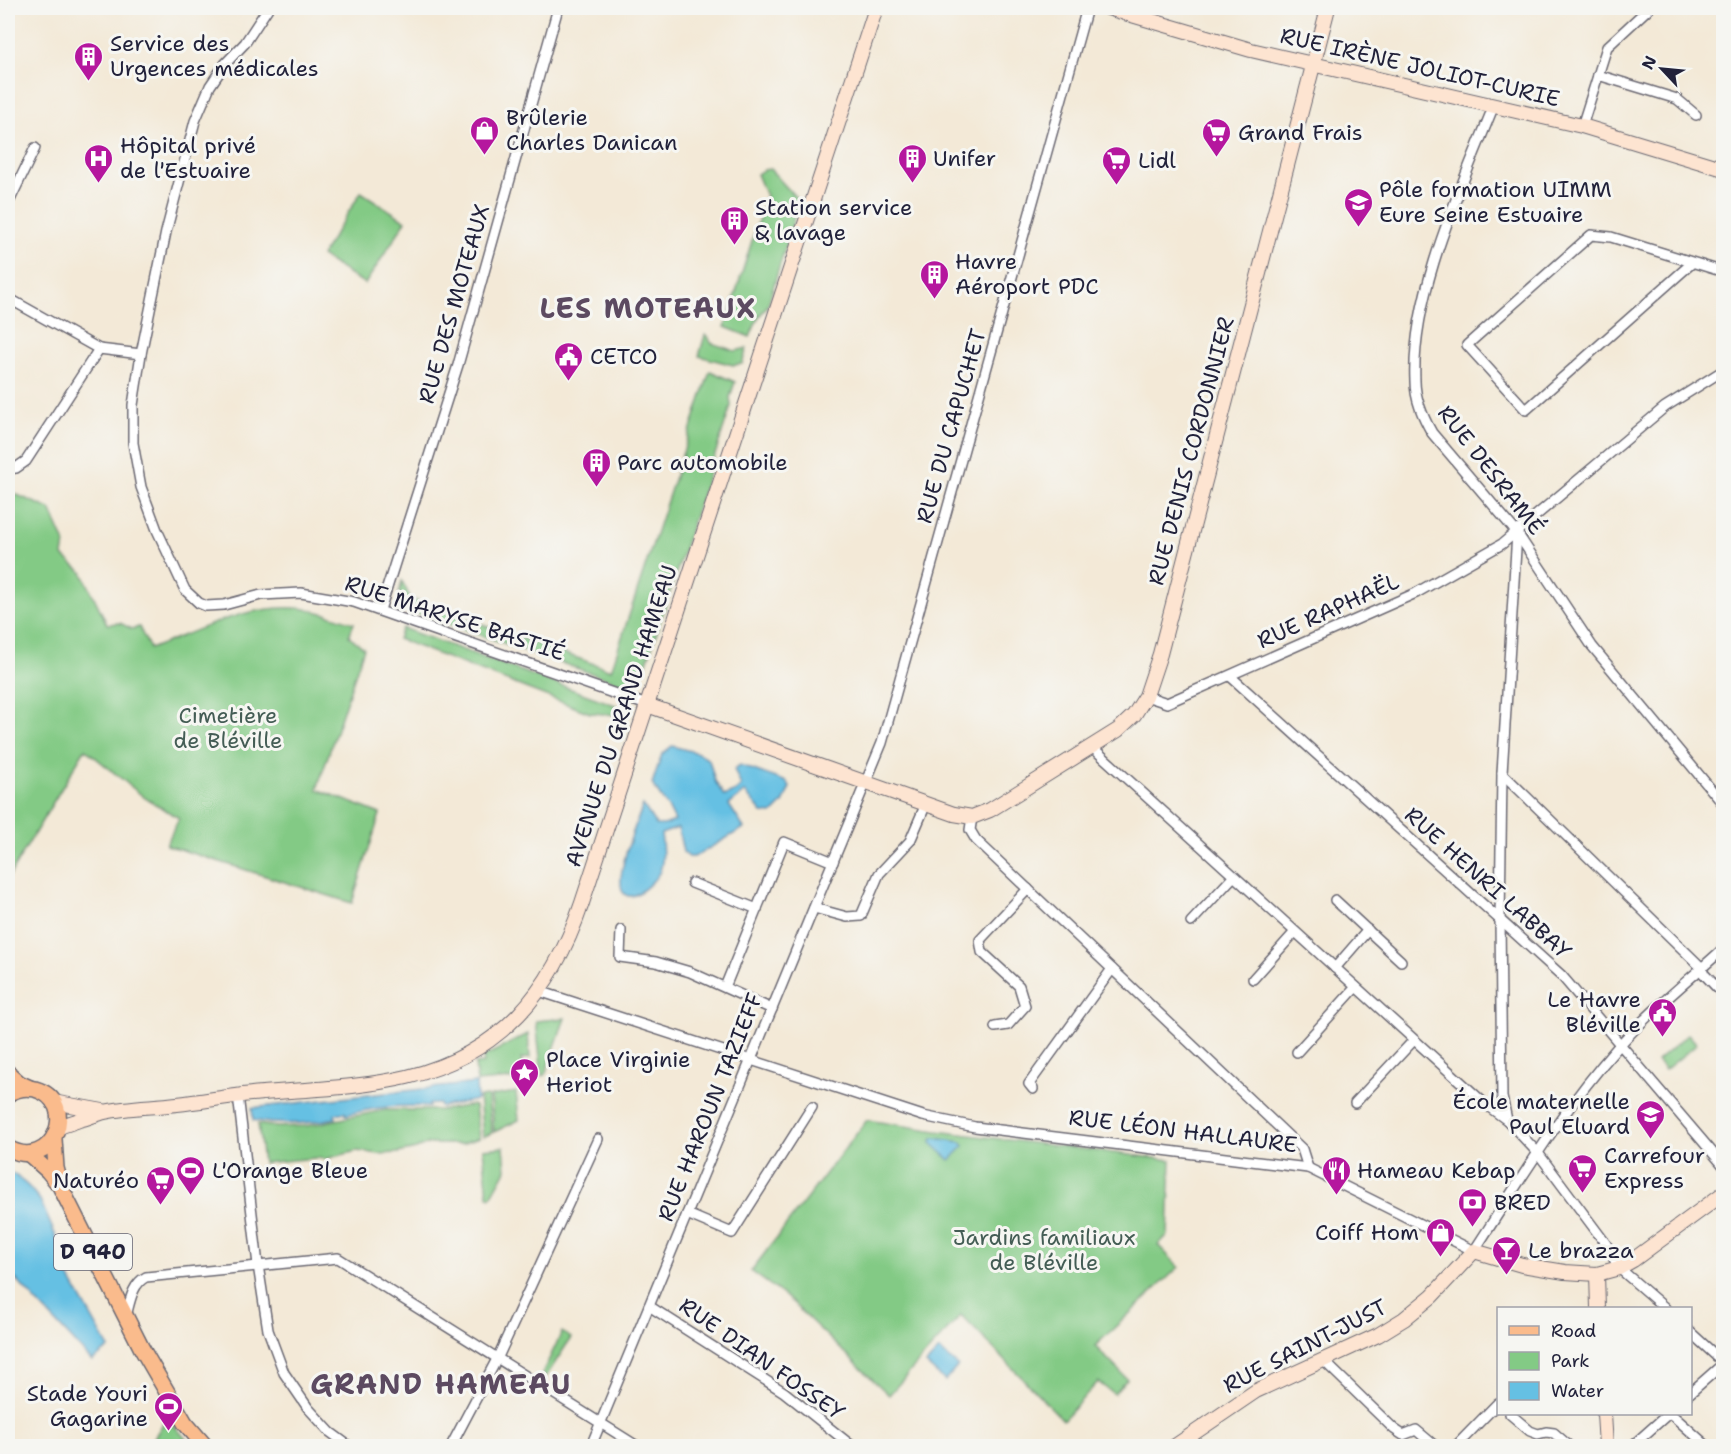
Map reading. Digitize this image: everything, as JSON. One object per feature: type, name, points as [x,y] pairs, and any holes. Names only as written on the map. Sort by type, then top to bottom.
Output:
[{"type":"main road","points":[[8,1073],[19,1083],[46,1095],[53,1102],[59,1119],[56,1134],[43,1149],[21,1154],[8,1148]]},
{"type":"main road","points":[[8,1094],[30,1088]]},
{"type":"main road","name":"D 940","points":[[56,1134],[56,1167],[60,1186]]},
{"type":"main road","name":"D 940","points":[[29,1154],[48,1171],[60,1186],[142,1349],[185,1423],[205,1446]]},
{"type":"street","name":"RUE MARYSE BASTIÉ","points":[[268,8],[245,43],[225,64],[210,86],[195,121],[166,232],[141,354],[132,416],[134,459],[141,487],[157,530],[185,590],[199,603],[206,606],[224,605],[261,595],[301,593],[380,610],[865,783],[954,814],[972,817]]},
{"type":"street","name":"RUE DES MOTEAUX","points":[[380,610],[461,354],[558,8]]},
{"type":"street","name":"AVENUE DU GRAND HAMEAU","points":[[56,1134],[64,1124],[105,1112],[238,1095],[396,1079],[430,1070],[486,1042],[518,1015],[539,991],[559,960],[576,922],[876,8]]},
{"type":"street","name":"RUE DU CAPUCHET","points":[[865,783],[882,743],[1087,8]]},
{"type":"street","name":"RUE IRÈNE JOLIOT-CURIE","points":[[1108,8],[1221,42],[1313,65],[1582,126],[1724,169]]},
{"type":"street","name":"RUE DENIS CORDONNIER","points":[[972,817],[990,810],[1118,730],[1134,715],[1146,696],[1160,654],[1328,8]]},
{"type":"street","points":[[1582,126],[1607,47],[1649,8]]},
{"type":"street","points":[[1598,75],[1677,99],[1696,115]]},
{"type":"street","name":"RUE DESRAMÉ","points":[[1494,105],[1447,222],[1422,312],[1415,381],[1418,402],[1432,433],[1517,533],[1592,646],[1724,806]]},
{"type":"street","points":[[8,204],[35,148]]},
{"type":"street","points":[[1692,263],[1526,410],[1467,345],[1592,235],[1611,237],[1724,272]]},
{"type":"street","points":[[8,298],[99,349],[141,354]]},
{"type":"street","points":[[8,469],[16,468],[26,461],[99,349]]},
{"type":"street","name":"RUE RAPHAËL","points":[[1146,696],[1167,703],[1416,593],[1502,544],[1652,417],[1724,370]]},
{"type":"street","points":[[1507,1120],[1502,1097],[1500,920],[1502,773],[1517,533]]},
{"type":"street","name":"RUE HENRI LABBAY","points":[[1230,676],[1562,975],[1724,1166]]},
{"type":"street","points":[[1092,747],[1485,1104],[1507,1120],[1538,1153],[1606,1244],[1619,1268],[1664,1307]]},
{"type":"street","points":[[1502,773],[1702,968],[1704,974],[1724,995]]},
{"type":"street","name":"RUE HAROUN TAZIEFF","points":[[591,1446],[865,783]]},
{"type":"street","points":[[814,908],[847,917],[861,916],[879,874],[910,841],[926,804]]},
{"type":"street","points":[[972,817],[970,830],[976,840],[1302,1149],[1308,1168]]},
{"type":"street","points":[[725,987],[784,842],[833,862]]},
{"type":"street","points":[[1191,922],[1233,876]]},
{"type":"street","points":[[692,883],[757,909]]},
{"type":"street","points":[[995,1027],[1008,1025],[1025,1006],[1019,986],[982,952],[980,940],[1028,889]]},
{"type":"street","points":[[1335,900],[1401,961]]},
{"type":"street","points":[[621,930],[620,957],[656,962],[690,972],[772,1009]]},
{"type":"street","points":[[1335,968],[1368,930]]},
{"type":"street","points":[[1253,979],[1295,932]]},
{"type":"street","points":[[1474,1251],[1538,1153],[1590,1080],[1620,1044],[1724,948]]},
{"type":"street","points":[[1033,1089],[1029,1084],[1112,969]]},
{"type":"street","points":[[1297,1052],[1356,987]]},
{"type":"street","name":"RUE LÉON HALLAURE","points":[[539,991],[923,1116],[975,1127],[1308,1168],[1474,1251],[1522,1265],[1565,1272],[1597,1274],[1619,1268]]},
{"type":"street","points":[[1355,1102],[1414,1040]]},
{"type":"street","points":[[238,1095],[268,1330],[284,1373],[308,1408],[330,1432],[349,1446]]},
{"type":"street","name":"AVENUE DU GRAND HAMEAU","points":[[53,1102],[105,1112]]},
{"type":"street","points":[[687,1214],[732,1233],[812,1107]]},
{"type":"street","points":[[451,1446],[498,1358],[598,1139]]},
{"type":"street","points":[[1619,1268],[1724,1193]]},
{"type":"street","name":"RUE SAINT-JUST","points":[[1175,1446],[1256,1391],[1378,1335],[1404,1319],[1432,1296],[1474,1251]]},
{"type":"street","points":[[126,1316],[136,1285],[146,1276],[338,1258],[637,1446]]},
{"type":"street","points":[[1597,1274],[1598,1307]]},
{"type":"street","name":"RUE DIAN FOSSEY","points":[[649,1306],[784,1392],[852,1446]]},
{"type":"street","points":[[1692,1334],[1723,1363],[1692,1391]]},
{"type":"street","points":[[1323,1361],[1394,1429],[1403,1435],[1416,1430],[1435,1446]]},
{"type":"street","points":[[1456,1446],[1497,1404]]},
{"type":"street","points":[[1512,1415],[1530,1431],[1538,1434],[1554,1433],[1569,1446]]},
{"type":"street","points":[[1604,1415],[1606,1446]]},
{"type":"street","points":[[1632,1446],[1667,1415]]},
{"type":"street","points":[[1671,1415],[1707,1446]]},
{"type":"green space","points":[[770,169],[799,201],[768,305],[758,318],[750,337],[725,327],[766,196],[757,174]]},
{"type":"green space","points":[[361,192],[406,221],[365,284],[321,256]]},
{"type":"green space","points":[[705,335],[711,343],[735,351],[747,348],[742,364],[733,365],[699,356]]},
{"type":"green space","points":[[710,371],[735,382],[730,397],[731,406],[646,665],[628,686],[407,610],[399,594],[402,581],[411,599],[611,670]]},
{"type":"green space","name":"Cimetière de Bléville","points":[[8,491],[50,509],[65,543],[63,556],[82,572],[107,624],[120,623],[132,629],[139,627],[150,649],[239,615],[277,608],[310,610],[354,623],[349,636],[364,648],[317,789],[380,814],[352,903],[166,845],[179,818],[145,798],[85,749],[8,878]]},
{"type":"green space","points":[[402,628],[618,706],[619,715],[590,713],[398,639]]},
{"type":"green space","points":[[565,1018],[545,1075],[542,1076],[536,1021]]},
{"type":"green space","points":[[528,1034],[530,1058],[521,1059],[524,1078],[477,1082],[475,1064],[484,1063],[483,1057]]},
{"type":"green space","points":[[1688,1034],[1697,1044],[1665,1070],[1657,1061]]},
{"type":"green space","points":[[516,1092],[519,1120],[494,1132],[491,1096]]},
{"type":"green space","points":[[488,1096],[492,1133],[483,1137],[479,1097]]},
{"type":"green space","points":[[475,1106],[479,1138],[462,1144],[428,1144],[398,1153],[379,1154],[357,1151],[325,1159],[263,1163],[258,1124],[277,1127],[306,1126],[385,1110],[443,1110]]},
{"type":"green space","name":"Jardins familiaux de Bléville","points":[[867,1120],[1171,1160],[1168,1235],[1158,1245],[1179,1267],[1095,1346],[1127,1379],[1114,1394],[1098,1382],[1063,1420],[961,1315],[889,1395],[785,1296],[751,1271]]},
{"type":"green space","points":[[504,1147],[506,1170],[491,1197],[488,1196],[483,1149]]},
{"type":"green space","points":[[562,1332],[571,1338],[546,1377],[542,1374]]},
{"type":"green space","name":"Stade Youri Gagarine","points":[[167,1417],[192,1446],[149,1446]]},
{"type":"water","points":[[672,746],[698,753],[709,760],[715,781],[724,796],[741,786],[734,769],[740,765],[787,782],[790,787],[783,803],[772,814],[762,813],[745,792],[729,805],[744,828],[694,857],[689,857],[683,852],[678,828],[661,834],[663,852],[660,871],[640,892],[628,896],[623,893],[621,877],[643,805],[656,825],[675,821],[652,784],[662,754]]},
{"type":"water","points":[[476,1083],[477,1100],[440,1107],[440,1104],[429,1104],[429,1107],[387,1107],[346,1115],[345,1112],[335,1114],[336,1118],[305,1123],[284,1124],[253,1120],[252,1108]]},
{"type":"water","points":[[935,1138],[961,1142],[964,1146],[950,1160],[931,1143],[931,1140]]},
{"type":"water","points":[[8,1173],[14,1174],[40,1200],[61,1248],[62,1264],[109,1348],[92,1361],[8,1271]]},
{"type":"water","points":[[939,1350],[958,1366],[945,1381],[926,1364]]},
{"type":"place","name":"Service des Urgences médicales","points":[[89,82]]},
{"type":"place","name":"Brûlerie Charles Danican","points":[[485,156]]},
{"type":"place","name":"Grand Frais","points":[[1217,158]]},
{"type":"place","name":"Hôpital privé de l'Estuaire","points":[[99,184]]},
{"type":"place","name":"Unifer","points":[[912,184]]},
{"type":"place","name":"Lidl","points":[[1117,186]]},
{"type":"place","name":"Pôle formation UIMM Eure Seine Estuaire","points":[[1358,228]]},
{"type":"place","name":"Station service & lavage","points":[[734,246]]},
{"type":"place","name":"Havre Aéroport PDC","points":[[934,300]]},
{"type":"place","name":"CETCO","points":[[569,382]]},
{"type":"place","name":"Parc automobile","points":[[596,488]]},
{"type":"place","name":"Le Havre Bléville","points":[[1662,1038]]},
{"type":"place","name":"Place Virginie Heriot","points":[[525,1098]]},
{"type":"place","name":"École maternelle Paul Eluard","points":[[1651,1140]]},
{"type":"place","name":"Carrefour Express","points":[[1583,1194]]},
{"type":"place","name":"L'Orange Bleue","points":[[191,1196]]},
{"type":"place","name":"Hameau Kebap","points":[[1336,1196]]},
{"type":"place","name":"Naturéo","points":[[160,1206]]},
{"type":"place","name":"BRED","points":[[1473,1228]]},
{"type":"place","name":"Coiff Hom","points":[[1440,1258]]},
{"type":"place","name":"Le brazza","points":[[1507,1276]]},
{"type":"place","name":"Stade Youri Gagarine","points":[[169,1432]]},
{"type":"district","name":"LES MOTEAUX","points":[[648,308]]},
{"type":"district","name":"GRAND HAMEAU","points":[[441,1384]]}]
